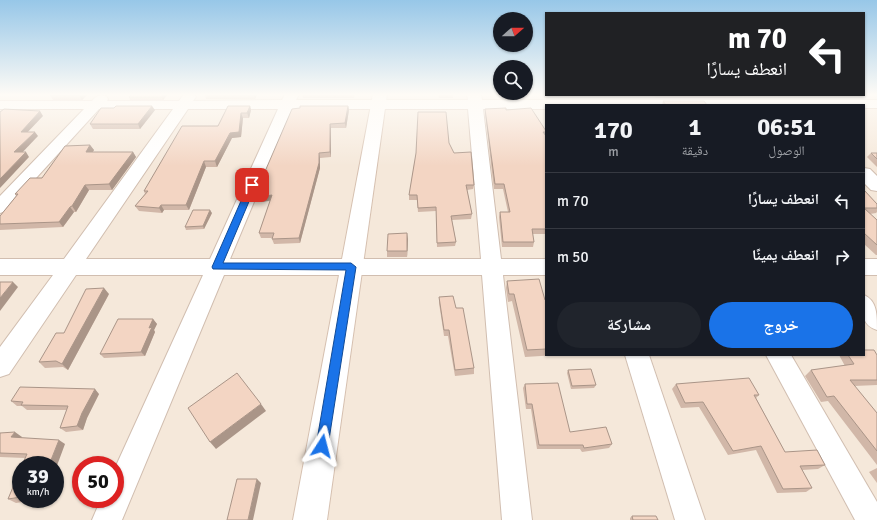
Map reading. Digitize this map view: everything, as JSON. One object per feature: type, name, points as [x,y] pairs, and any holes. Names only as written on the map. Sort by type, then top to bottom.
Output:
[{"type":"main road","points":[[310,520],[376,118]]},
{"type":"street","points":[[0,207],[84,118]]},
{"type":"street","points":[[0,366],[174,118]]},
{"type":"street","points":[[107,520],[281,118]]},
{"type":"street","points":[[476,118],[517,520]]},
{"type":"street","points":[[865,174],[877,186]]},
{"type":"street","points":[[0,266],[545,267]]},
{"type":"street","points":[[865,267],[877,267]]},
{"type":"street","points":[[865,305],[877,321]]},
{"type":"street","points":[[637,356],[690,520]]},
{"type":"street","points":[[779,356],[871,520]]},
{"type":"shaded area","points":[[0,118],[545,118],[545,356],[865,356],[865,118],[877,118],[877,520],[0,520]]},
{"type":"building","points":[[0,118],[33,118],[21,132],[35,132],[14,152],[26,152],[0,179]]},
{"type":"building","points":[[94,118],[142,118],[138,124],[90,124]]},
{"type":"building","points":[[222,118],[240,118],[239,132],[230,133],[215,161],[204,161],[186,205],[161,205],[159,208],[135,206],[148,191],[144,191],[182,126],[218,126]]},
{"type":"building","points":[[288,118],[346,118],[345,123],[330,124],[330,152],[319,153],[319,163],[299,238],[272,239],[274,233],[259,233],[272,195],[259,197],[260,183]]},
{"type":"building","points":[[418,118],[447,118],[449,143],[454,153],[471,152],[474,185],[466,185],[472,214],[451,216],[456,242],[437,243],[436,207],[418,208],[417,195],[409,195],[416,153]]},
{"type":"building","points":[[486,118],[538,118],[545,129],[545,132],[543,132],[545,135],[545,229],[532,229],[534,242],[503,242],[500,212],[510,212],[504,184],[495,184]]},
{"type":"building","points":[[90,145],[86,152],[133,152],[109,184],[85,185],[72,206],[59,222],[0,224],[0,216],[18,194],[15,194],[30,178],[42,178],[65,146]]},
{"type":"building","points":[[871,153],[877,153],[877,159]]},
{"type":"building","points":[[865,191],[877,204],[877,208],[865,208]]},
{"type":"building","points":[[865,209],[877,220],[877,245],[865,234]]},
{"type":"building","points":[[193,210],[210,210],[203,226],[185,227]]},
{"type":"building","points":[[407,233],[407,251],[387,251],[388,234]]},
{"type":"building","points":[[539,279],[545,300],[545,349],[527,350],[514,294],[509,294],[507,281]]},
{"type":"building","points":[[0,282],[13,282],[0,298]]},
{"type":"building","points":[[104,288],[62,364],[56,361],[39,362],[56,333],[64,333],[86,289]]},
{"type":"building","points":[[453,296],[456,308],[463,308],[474,368],[455,370],[449,330],[444,330],[439,297]]},
{"type":"building","points":[[118,319],[153,319],[149,328],[152,327],[141,352],[100,354]]},
{"type":"building","points":[[865,350],[874,350],[877,355],[877,380],[850,380],[877,413],[877,451],[834,396],[827,397],[811,370],[854,364],[849,356],[865,356]]},
{"type":"building","points":[[591,369],[596,385],[572,386],[568,370]]},
{"type":"building","points":[[237,373],[261,404],[210,442],[188,408]]},
{"type":"building","points":[[749,378],[759,395],[754,395],[785,452],[817,450],[825,465],[800,466],[812,488],[783,489],[761,446],[733,451],[703,402],[685,403],[676,384]]},
{"type":"building","points":[[558,383],[570,432],[606,427],[612,444],[584,448],[583,445],[539,445],[532,404],[527,404],[525,384]]},
{"type":"building","points":[[20,387],[95,389],[77,426],[60,428],[68,406],[21,405],[23,402],[11,401]]},
{"type":"building","points":[[15,432],[11,437],[59,440],[53,456],[26,456],[27,454],[0,453],[0,433]]},
{"type":"building","points":[[237,479],[257,479],[248,520],[227,520]]},
{"type":"building","points":[[12,489],[12,498],[8,499]]},
{"type":"building","points":[[632,516],[656,516],[658,520],[633,520]]},
{"type":"route","points":[[252,185],[217,267],[351,267],[322,446]]}]
